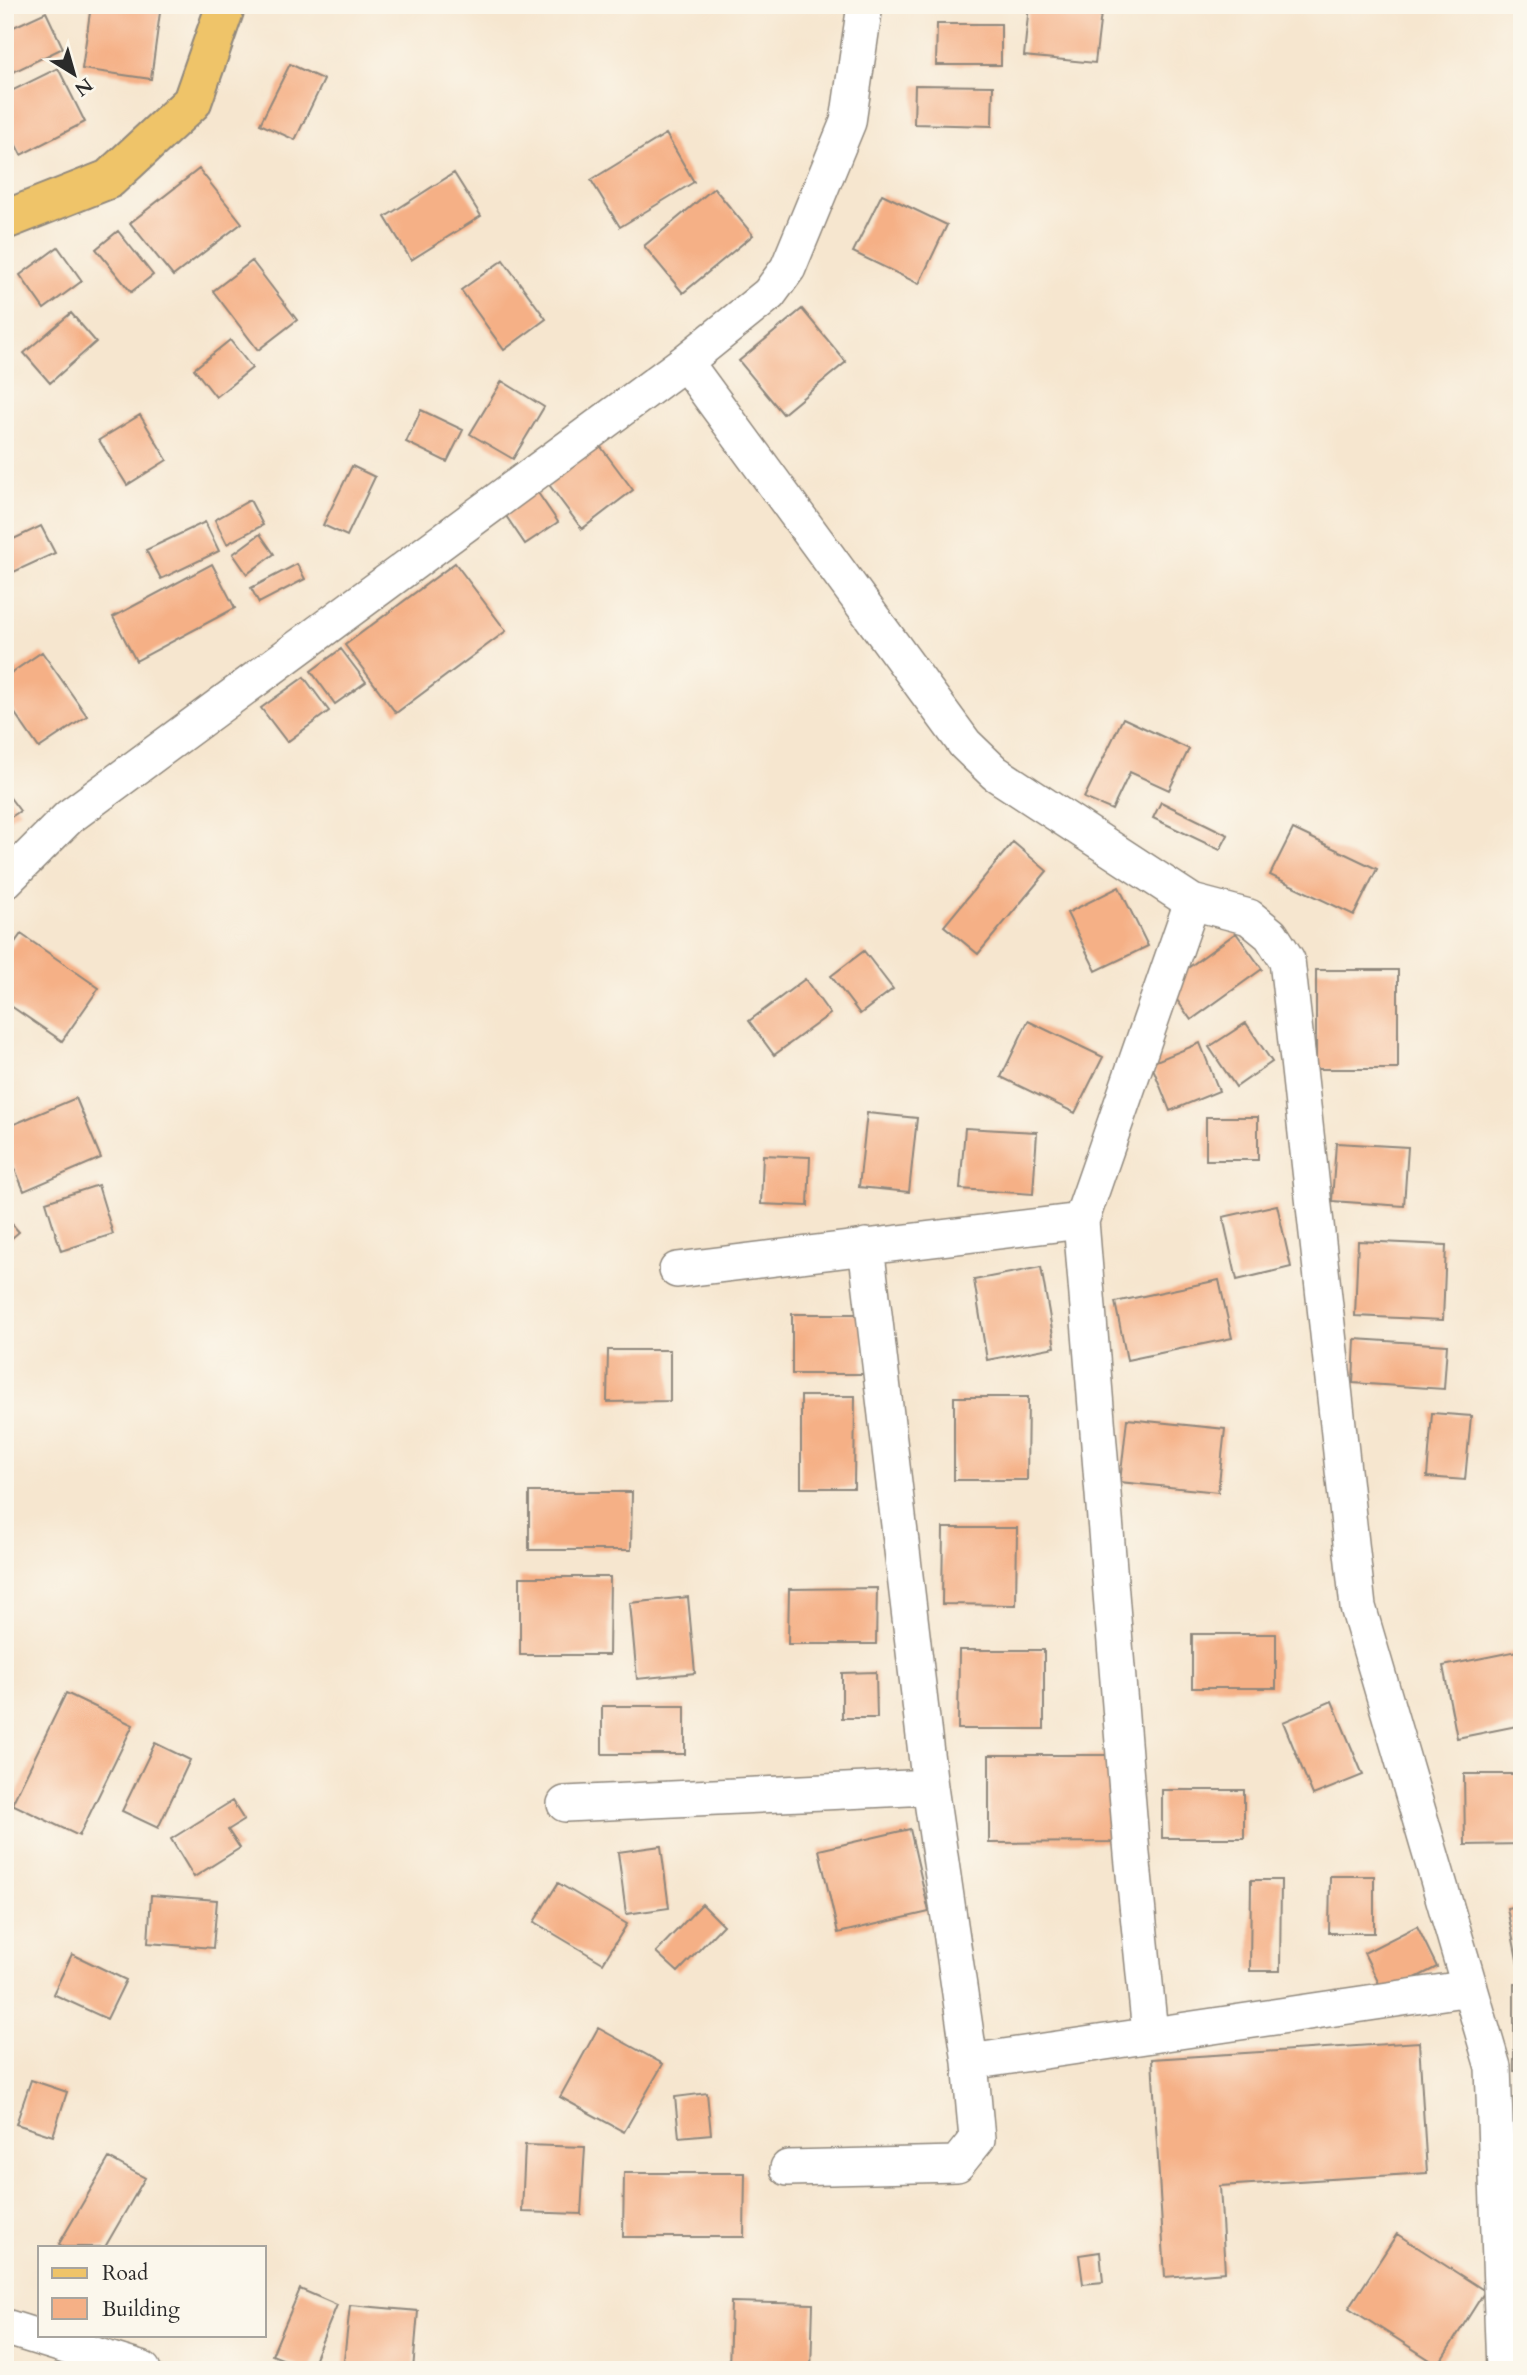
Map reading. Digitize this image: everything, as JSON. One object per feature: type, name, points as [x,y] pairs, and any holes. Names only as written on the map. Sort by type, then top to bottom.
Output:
[{"type":"main road","points":[[5,220],[109,179],[192,102],[226,5]]},
{"type":"street","points":[[5,881],[69,817],[685,362],[769,294],[788,268],[848,122],[865,5]]},
{"type":"street","points":[[685,362],[965,744],[995,773],[1192,902],[1249,917],[1271,935],[1287,960],[1358,1607],[1493,2067],[1504,2370]]},
{"type":"street","points":[[1150,2033],[1132,1854],[1081,1221],[1192,902]]},
{"type":"street","points":[[677,1270],[1081,1221]]},
{"type":"street","points":[[788,2168],[957,2164],[977,2139],[970,2062],[930,1787],[866,1246]]},
{"type":"street","points":[[565,1804],[930,1787]]},
{"type":"street","points":[[970,2062],[1150,2033],[1470,1988]]},
{"type":"street","points":[[5,2327],[143,2370]]},
{"type":"building","points":[[91,5],[161,5],[151,79],[82,69]]},
{"type":"building","points":[[1029,5],[1102,5],[1095,63],[1024,56]]},
{"type":"building","points":[[46,12],[63,48],[5,76],[5,31]]},
{"type":"building","points":[[937,24],[1001,24],[1001,65],[936,65]]},
{"type":"building","points":[[290,64],[324,80],[295,140],[260,124]]},
{"type":"building","points":[[58,68],[85,122],[21,155],[5,124],[5,94]]},
{"type":"building","points":[[915,85],[993,86],[992,126],[914,124]]},
{"type":"building","points":[[666,134],[694,182],[620,227],[591,180]]},
{"type":"building","points":[[199,169],[242,223],[173,276],[130,223]]},
{"type":"building","points":[[454,173],[481,216],[411,260],[385,217]]},
{"type":"building","points":[[714,188],[753,235],[683,293],[644,246]]},
{"type":"building","points":[[882,194],[947,225],[919,284],[853,252]]},
{"type":"building","points":[[118,231],[153,275],[131,292],[96,249]]},
{"type":"building","points":[[58,247],[82,281],[44,309],[20,275]]},
{"type":"building","points":[[503,260],[546,319],[504,350],[461,290]]},
{"type":"building","points":[[252,261],[297,320],[258,350],[213,291]]},
{"type":"building","points":[[802,309],[846,362],[783,414],[739,361]]},
{"type":"building","points":[[71,313],[96,342],[50,383],[24,353]]},
{"type":"building","points":[[230,340],[252,368],[216,397],[194,369]]},
{"type":"building","points":[[502,381],[544,407],[513,459],[470,434]]},
{"type":"building","points":[[421,410],[463,430],[447,462],[406,442]]},
{"type":"building","points":[[140,415],[167,460],[127,485],[99,440]]},
{"type":"building","points":[[598,443],[633,490],[582,529],[547,482]]},
{"type":"building","points":[[352,466],[375,477],[347,536],[323,525]]},
{"type":"building","points":[[536,490],[558,522],[525,544],[504,513]]},
{"type":"building","points":[[250,500],[263,525],[227,544],[215,520]]},
{"type":"building","points":[[205,522],[219,551],[161,579],[146,550]]},
{"type":"building","points":[[41,526],[55,553],[5,576],[5,543]]},
{"type":"building","points":[[260,534],[274,554],[247,574],[233,554]]},
{"type":"building","points":[[455,563],[506,631],[396,713],[345,645]]},
{"type":"building","points":[[212,564],[235,608],[136,661],[113,617]]},
{"type":"building","points":[[297,564],[305,579],[259,603],[251,588]]},
{"type":"building","points":[[341,649],[366,682],[335,704],[311,671]]},
{"type":"building","points":[[42,652],[87,716],[39,748],[5,699],[5,677]]},
{"type":"building","points":[[304,677],[329,711],[287,742],[261,708]]},
{"type":"building","points":[[1123,718],[1189,749],[1169,790],[1130,772],[1112,810],[1084,798]]},
{"type":"building","points":[[5,791],[20,811],[5,821]]},
{"type":"building","points":[[1161,802],[1228,835],[1220,850],[1153,818]]},
{"type":"building","points":[[1293,829],[1377,869],[1354,915],[1270,875]]},
{"type":"building","points":[[1013,842],[1047,871],[978,954],[944,926]]},
{"type":"building","points":[[1119,887],[1148,946],[1096,971],[1067,913]]},
{"type":"building","points":[[1236,933],[1262,969],[1191,1020],[1166,984]]},
{"type":"building","points":[[21,934],[99,988],[62,1041],[5,1002],[5,956]]},
{"type":"building","points":[[864,951],[893,989],[860,1014],[831,976]]},
{"type":"building","points":[[1316,970],[1398,970],[1398,1069],[1316,1069]]},
{"type":"building","points":[[805,979],[830,1014],[774,1055],[749,1021]]},
{"type":"building","points":[[1028,1021],[1103,1057],[1075,1113],[1001,1077]]},
{"type":"building","points":[[1246,1023],[1272,1062],[1236,1087],[1209,1047]]},
{"type":"building","points":[[1200,1043],[1219,1091],[1170,1111],[1151,1063]]},
{"type":"building","points":[[76,1098],[101,1158],[24,1191],[5,1145],[5,1128]]},
{"type":"building","points":[[867,1113],[917,1118],[909,1192],[859,1187]]},
{"type":"building","points":[[1206,1117],[1258,1117],[1258,1160],[1206,1160]]},
{"type":"building","points":[[965,1128],[1037,1132],[1033,1194],[960,1189]]},
{"type":"building","points":[[1336,1143],[1408,1147],[1404,1206],[1332,1201]]},
{"type":"building","points":[[763,1155],[810,1157],[808,1206],[761,1204]]},
{"type":"building","points":[[98,1185],[113,1234],[61,1251],[46,1202]]},
{"type":"building","points":[[1277,1205],[1291,1267],[1237,1280],[1223,1217]]},
{"type":"building","points":[[5,1216],[19,1232],[5,1244]]},
{"type":"building","points":[[1358,1241],[1446,1245],[1443,1320],[1355,1316]]},
{"type":"building","points":[[1041,1267],[1055,1347],[987,1360],[974,1280]]},
{"type":"building","points":[[1219,1280],[1232,1338],[1127,1360],[1115,1302]]},
{"type":"building","points":[[792,1314],[863,1314],[863,1374],[792,1374]]},
{"type":"building","points":[[1355,1339],[1447,1345],[1444,1389],[1353,1383]]},
{"type":"building","points":[[608,1350],[670,1350],[670,1401],[607,1402]]},
{"type":"building","points":[[801,1396],[855,1396],[854,1488],[801,1488]]},
{"type":"building","points":[[954,1397],[1028,1397],[1027,1480],[954,1480]]},
{"type":"building","points":[[1432,1413],[1471,1416],[1465,1480],[1427,1477]]},
{"type":"building","points":[[1127,1419],[1225,1429],[1218,1492],[1120,1482]]},
{"type":"building","points":[[529,1492],[632,1492],[631,1550],[529,1550]]},
{"type":"building","points":[[943,1528],[1017,1528],[1016,1605],[942,1604]]},
{"type":"building","points":[[520,1577],[610,1577],[609,1655],[520,1655]]},
{"type":"building","points":[[877,1588],[876,1644],[788,1644],[789,1589]]},
{"type":"building","points":[[688,1597],[695,1673],[637,1679],[630,1603]]},
{"type":"building","points":[[1192,1634],[1276,1634],[1276,1688],[1192,1688]]},
{"type":"building","points":[[959,1650],[1044,1650],[1044,1729],[958,1729]]},
{"type":"building","points":[[1522,1650],[1522,1725],[1457,1738],[1443,1666]]},
{"type":"building","points":[[876,1672],[877,1718],[842,1718],[842,1673]]},
{"type":"building","points":[[66,1693],[133,1725],[79,1836],[12,1804]]},
{"type":"building","points":[[1332,1701],[1363,1775],[1313,1795],[1283,1722]]},
{"type":"building","points":[[602,1706],[685,1706],[685,1754],[602,1754]]},
{"type":"building","points":[[155,1743],[190,1760],[158,1828],[122,1811]]},
{"type":"building","points":[[989,1755],[1114,1755],[1113,1842],[989,1843]]},
{"type":"building","points":[[1464,1774],[1522,1774],[1522,1844],[1465,1845]]},
{"type":"building","points":[[1162,1790],[1244,1790],[1244,1838],[1162,1838]]},
{"type":"building","points":[[232,1801],[244,1820],[228,1830],[240,1848],[194,1877],[171,1839]]},
{"type":"building","points":[[910,1829],[929,1912],[838,1933],[819,1850]]},
{"type":"building","points":[[661,1846],[669,1908],[626,1914],[618,1852]]},
{"type":"building","points":[[1330,1876],[1374,1876],[1374,1933],[1329,1933]]},
{"type":"building","points":[[1251,1880],[1281,1880],[1280,1971],[1250,1971]]},
{"type":"building","points":[[558,1883],[627,1924],[603,1963],[534,1922]]},
{"type":"building","points":[[151,1895],[217,1900],[213,1948],[148,1943]]},
{"type":"building","points":[[702,1904],[723,1925],[678,1972],[656,1952]]},
{"type":"building","points":[[1522,1905],[1522,1969],[1519,1970],[1507,1908]]},
{"type":"building","points":[[1417,1926],[1437,1967],[1384,1994],[1364,1953]]},
{"type":"building","points":[[72,1954],[126,1980],[107,2019],[53,1994]]},
{"type":"building","points":[[1514,1983],[1522,1983],[1522,2071],[1514,2071]]},
{"type":"building","points":[[598,2028],[663,2064],[624,2132],[560,2097]]},
{"type":"building","points":[[1419,2042],[1427,2173],[1220,2186],[1225,2272],[1165,2277],[1152,2059]]},
{"type":"building","points":[[31,2080],[67,2092],[53,2136],[16,2124]]},
{"type":"building","points":[[707,2093],[711,2134],[679,2137],[675,2097]]},
{"type":"building","points":[[525,2145],[585,2147],[581,2214],[522,2212]]},
{"type":"building","points":[[109,2158],[145,2178],[106,2246],[59,2244]]},
{"type":"building","points":[[624,2173],[745,2173],[744,2237],[623,2237]]},
{"type":"building","points":[[1397,2234],[1485,2291],[1438,2365],[1349,2308]]},
{"type":"building","points":[[1100,2252],[1103,2282],[1083,2284],[1079,2255]]},
{"type":"building","points":[[300,2289],[337,2305],[310,2370],[272,2355]]},
{"type":"building","points":[[731,2302],[813,2304],[811,2370],[729,2370]]},
{"type":"building","points":[[350,2305],[418,2311],[413,2370],[343,2370]]}]
